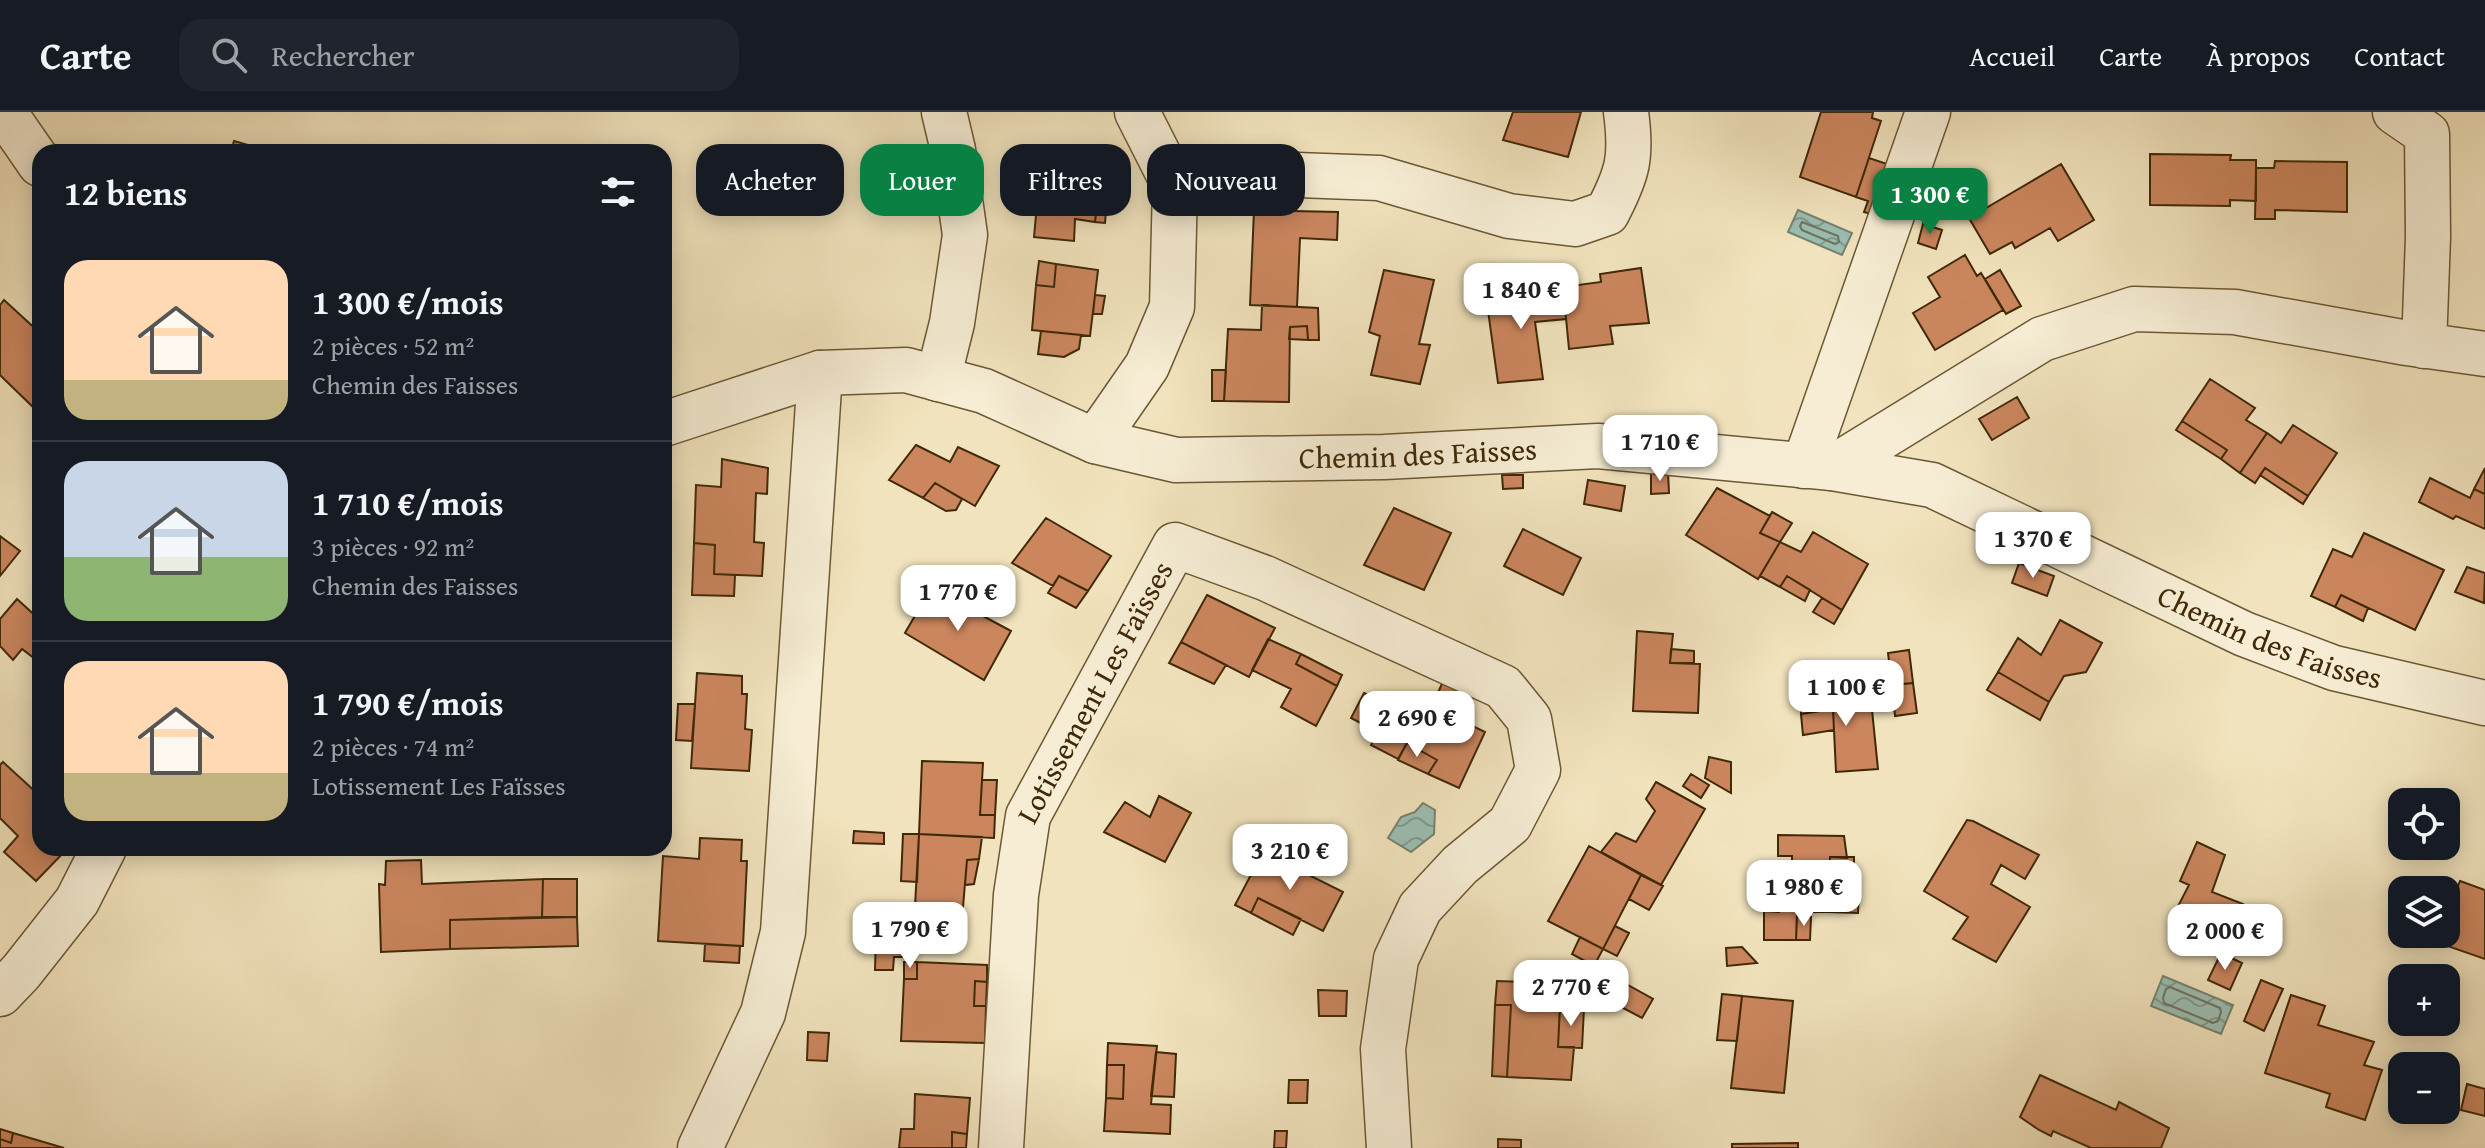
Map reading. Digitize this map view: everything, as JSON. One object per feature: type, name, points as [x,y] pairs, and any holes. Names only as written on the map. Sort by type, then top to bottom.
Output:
[{"type":"street","points":[[4,112],[32,152]]},
{"type":"street","points":[[938,379],[952,323],[965,235],[953,150],[944,112]]},
{"type":"street","points":[[1137,112],[1153,144]]},
{"type":"street","points":[[1305,173],[1379,178],[1509,216],[1575,224],[1607,213],[1624,182],[1630,144],[1626,112]]},
{"type":"street","points":[[1818,467],[1928,112]]},
{"type":"street","points":[[2424,346],[2428,237],[2425,119]]},
{"type":"street","points":[[1095,441],[1147,366],[1172,307],[1174,216]]},
{"type":"street","points":[[1818,467],[2042,339],[2134,309],[2235,312],[2485,354]]},
{"type":"street","name":"Chemin des Faisses","points":[[672,421],[820,373],[906,370],[984,391],[1095,441],[1176,460],[1384,457],[1598,446],[1818,467],[1932,485],[2244,634],[2334,668],[2485,703]]},
{"type":"street","points":[[700,1148],[763,1013],[783,932],[820,373]]},
{"type":"street","name":"Lotissement Les Faïsses","points":[[1001,1148],[1016,895],[1028,816],[1175,545],[1265,578],[1503,687],[1529,719],[1538,770],[1510,824],[1460,865],[1420,908],[1396,959],[1383,1049],[1389,1148]]},
{"type":"street","points":[[0,994],[77,901],[100,856]]},
{"type":"water","points":[[1798,210],[1852,233],[1842,255],[1788,232]]},
{"type":"water","points":[[1423,803],[1435,810],[1434,834],[1411,852],[1388,838],[1401,817],[1415,812]]},
{"type":"water","points":[[2163,976],[2233,1005],[2221,1034],[2151,1006]]},
{"type":"building","points":[[1513,112],[1581,112],[1568,157],[1503,140]]},
{"type":"building","points":[[1821,112],[1873,112],[1872,118],[1881,121],[1856,197],[1800,177]]},
{"type":"building","points":[[2150,154],[2231,155],[2230,160],[2256,160],[2256,201],[2230,200],[2230,206],[2150,205]]},
{"type":"building","points":[[1869,158],[1893,166],[1875,215],[1864,212],[1868,201],[1856,197]]},
{"type":"building","points":[[2275,161],[2347,162],[2347,212],[2275,210],[2275,219],[2255,219],[2256,168],[2274,168]]},
{"type":"building","points":[[2061,164],[2094,220],[2058,241],[2050,228],[2015,248],[2012,242],[1990,254],[1969,218]]},
{"type":"building","points":[[1305,211],[1338,212],[1337,240],[1300,238],[1297,307],[1250,305],[1254,216],[1305,216]]},
{"type":"building","points":[[1036,216],[1096,216],[1095,222],[1075,219],[1074,241],[1034,237]]},
{"type":"building","points":[[1096,216],[1106,216],[1105,223],[1095,222]]},
{"type":"building","points":[[1923,224],[1942,230],[1936,249],[1918,243]]},
{"type":"building","points":[[1965,255],[1977,276],[1981,273],[2003,310],[1935,350],[1913,313],[1940,297],[1928,277]]},
{"type":"building","points":[[1039,261],[1056,264],[1054,287],[1036,285]]},
{"type":"building","points":[[1056,264],[1098,270],[1090,336],[1032,330],[1036,285],[1054,287]]},
{"type":"building","points":[[1641,268],[1649,323],[1610,326],[1613,344],[1569,349],[1563,287],[1601,282],[1600,274]]},
{"type":"building","points":[[1384,270],[1434,280],[1419,344],[1430,345],[1420,384],[1371,375],[1380,336],[1369,332]]},
{"type":"building","points":[[2000,270],[2021,306],[2006,314],[1985,279]]},
{"type":"building","points":[[1563,287],[1566,319],[1535,322],[1543,379],[1498,383],[1486,296]]},
{"type":"building","points":[[1095,295],[1105,296],[1102,314],[1093,314]]},
{"type":"building","points":[[4,300],[32,326],[32,406],[0,375],[0,305]]},
{"type":"building","points":[[1262,305],[1318,308],[1319,340],[1308,340],[1307,326],[1290,327],[1289,402],[1224,401],[1228,329],[1261,330]]},
{"type":"building","points":[[1307,326],[1308,340],[1289,339],[1290,327]]},
{"type":"building","points":[[1041,331],[1081,335],[1079,349],[1064,357],[1038,354]]},
{"type":"building","points":[[1212,370],[1226,370],[1224,401],[1212,401]]},
{"type":"building","points":[[2210,379],[2255,408],[2246,420],[2267,433],[2240,473],[2221,459],[2227,450],[2182,421]]},
{"type":"building","points":[[2017,397],[2029,418],[1992,440],[1979,419]]},
{"type":"building","points":[[2182,421],[2227,450],[2221,459],[2176,430]]},
{"type":"building","points":[[2293,425],[2337,453],[2308,496],[2265,468],[2255,483],[2240,473],[2267,433],[2281,443]]},
{"type":"building","points":[[916,445],[950,462],[958,447],[999,466],[975,506],[935,483],[923,498],[889,480]]},
{"type":"building","points":[[722,459],[768,468],[767,494],[756,493],[754,542],[764,543],[762,576],[714,574],[715,545],[694,543],[696,485],[721,487]]},
{"type":"building","points":[[2265,468],[2308,496],[2303,504],[2260,475]]},
{"type":"building","points":[[2485,468],[2485,494],[2474,489]]},
{"type":"building","points":[[1651,473],[1668,473],[1669,493],[1651,494]]},
{"type":"building","points":[[1502,475],[1523,475],[1523,488],[1503,489]]},
{"type":"building","points":[[2430,478],[2470,498],[2474,489],[2485,494],[2485,529],[2456,516],[2453,519],[2419,502]]},
{"type":"building","points":[[1588,480],[1625,486],[1621,511],[1584,504]]},
{"type":"building","points":[[935,483],[962,499],[956,510],[946,511],[923,498]]},
{"type":"building","points":[[1717,488],[1770,516],[1760,533],[1780,542],[1758,579],[1686,535]]},
{"type":"building","points":[[1394,508],[1451,533],[1424,590],[1364,565]]},
{"type":"building","points":[[1772,512],[1792,523],[1780,542],[1760,533]]},
{"type":"building","points":[[1046,518],[1111,556],[1088,591],[1059,576],[1053,586],[1012,563]]},
{"type":"building","points":[[1523,529],[1581,558],[1563,595],[1504,566]]},
{"type":"building","points":[[1813,532],[1868,564],[1842,610],[1787,576],[1780,587],[1760,576],[1780,542],[1801,552]]},
{"type":"building","points":[[2364,533],[2444,570],[2415,630],[2341,595],[2335,607],[2311,596],[2333,549],[2352,557]]},
{"type":"building","points":[[0,536],[20,551],[0,576]]},
{"type":"building","points":[[694,543],[715,545],[714,574],[735,575],[734,596],[692,595]]},
{"type":"building","points":[[2019,563],[2054,576],[2047,596],[2012,583]]},
{"type":"building","points":[[2467,567],[2485,573],[2484,603],[2455,592]]},
{"type":"building","points":[[1059,576],[1088,591],[1076,608],[1048,593]]},
{"type":"building","points":[[1787,576],[1810,590],[1805,601],[1780,587]]},
{"type":"building","points":[[931,588],[1011,631],[984,680],[905,633]]},
{"type":"building","points":[[1207,595],[1275,628],[1249,677],[1181,642]]},
{"type":"building","points":[[2341,595],[2368,608],[2363,621],[2335,607]]},
{"type":"building","points":[[1822,598],[1842,610],[1834,624],[1813,612]]},
{"type":"building","points":[[17,599],[32,613],[32,657],[22,649],[13,660],[0,646],[0,619]]},
{"type":"building","points":[[2060,620],[2102,643],[2086,672],[2064,676],[2049,702],[1998,672],[2018,638],[2041,655]]},
{"type":"building","points":[[1637,631],[1673,634],[1670,663],[1700,664],[1698,713],[1633,711]]},
{"type":"building","points":[[1268,639],[1301,654],[1296,664],[1337,686],[1316,726],[1281,707],[1291,689],[1252,670]]},
{"type":"building","points":[[1181,642],[1226,665],[1214,684],[1169,663]]},
{"type":"building","points":[[1671,649],[1694,651],[1694,663],[1670,663]]},
{"type":"building","points":[[1909,650],[1913,683],[1892,685],[1888,653]]},
{"type":"building","points":[[1301,654],[1342,675],[1337,686],[1296,664]]},
{"type":"building","points":[[1998,672],[2049,702],[2040,720],[1987,690]]},
{"type":"building","points":[[697,673],[742,676],[742,694],[747,694],[745,729],[752,730],[749,771],[691,768]]},
{"type":"building","points":[[1444,679],[1471,693],[1464,709],[1437,695]]},
{"type":"building","points":[[1913,683],[1917,713],[1895,716],[1892,685]]},
{"type":"building","points":[[1842,687],[1844,705],[1871,700],[1878,769],[1836,772],[1833,709],[1801,714],[1800,692]]},
{"type":"building","points":[[1364,693],[1419,721],[1398,759],[1371,745],[1378,732],[1351,718]]},
{"type":"building","points":[[678,704],[695,704],[692,741],[676,740]]},
{"type":"building","points":[[1427,704],[1485,732],[1459,788],[1428,774],[1437,760],[1407,743]]},
{"type":"building","points":[[1833,709],[1834,730],[1803,735],[1801,714]]},
{"type":"building","points":[[1407,743],[1437,760],[1428,774],[1398,760]]},
{"type":"building","points":[[1709,757],[1731,762],[1731,793],[1705,778]]},
{"type":"building","points":[[922,761],[983,763],[980,815],[995,815],[994,838],[919,834]]},
{"type":"building","points":[[3,762],[32,789],[32,856],[60,856],[36,881],[4,852],[18,836],[0,818],[0,765]]},
{"type":"building","points":[[1691,774],[1709,785],[1701,798],[1683,786]]},
{"type":"building","points":[[982,780],[997,780],[995,815],[980,815]]},
{"type":"building","points":[[1656,782],[1705,809],[1661,885],[1601,852],[1616,833],[1636,842],[1655,811],[1646,799]]},
{"type":"building","points":[[1159,796],[1191,813],[1165,862],[1104,832],[1125,802],[1150,817]]},
{"type":"building","points":[[1967,820],[2039,855],[2025,879],[2001,865],[1991,884],[2030,907],[1996,962],[1953,939],[1968,917],[1924,891]]},
{"type":"building","points":[[854,831],[884,833],[884,844],[853,843]]},
{"type":"building","points":[[903,834],[919,834],[917,882],[901,881]]},
{"type":"building","points":[[919,834],[982,837],[979,859],[967,860],[963,907],[915,906]]},
{"type":"building","points":[[1778,835],[1844,836],[1847,858],[1830,857],[1829,912],[1797,912],[1796,940],[1764,940],[1764,911],[1779,912],[1779,881],[1792,881],[1792,856],[1778,856]]},
{"type":"building","points":[[700,838],[742,840],[741,861],[747,861],[743,946],[658,941],[663,856],[699,859]]},
{"type":"building","points":[[2197,842],[2225,855],[2212,892],[2243,904],[2229,932],[2200,921],[2198,927],[2174,914],[2189,885],[2180,881]]},
{"type":"building","points":[[1589,846],[1641,875],[1603,949],[1548,921]]},
{"type":"building","points":[[1263,852],[1343,892],[1323,931],[1258,898],[1251,913],[1235,905]]},
{"type":"building","points":[[1830,857],[1854,857],[1854,895],[1859,895],[1858,913],[1829,912]]},
{"type":"building","points":[[979,859],[974,884],[965,885],[967,860]]},
{"type":"building","points":[[421,860],[422,884],[543,879],[542,917],[450,920],[450,949],[381,952],[379,884],[385,885],[386,861]]},
{"type":"building","points":[[1641,875],[1663,886],[1649,910],[1629,899]]},
{"type":"building","points":[[543,879],[577,879],[577,917],[542,917]]},
{"type":"building","points":[[2460,881],[2485,890],[2485,959],[2453,948],[2460,948]]},
{"type":"building","points":[[1258,898],[1301,919],[1293,935],[1251,913]]},
{"type":"building","points":[[577,917],[578,946],[450,949],[450,920]]},
{"type":"building","points":[[1797,917],[1811,917],[1810,940],[1796,940]]},
{"type":"building","points":[[1615,926],[1629,933],[1617,956],[1603,949]]},
{"type":"building","points":[[876,934],[911,935],[910,957],[894,957],[893,970],[875,970]]},
{"type":"building","points":[[1580,937],[1603,949],[1594,966],[1572,954]]},
{"type":"building","points":[[705,944],[740,946],[739,963],[704,961]]},
{"type":"building","points":[[1742,947],[1757,963],[1727,966],[1726,948]]},
{"type":"building","points":[[2221,953],[2242,963],[2230,990],[2208,980]]},
{"type":"building","points":[[904,962],[917,962],[917,979],[904,979]]},
{"type":"building","points":[[917,962],[987,965],[987,982],[975,981],[974,1006],[986,1006],[985,1043],[901,1041],[904,979],[917,979]]},
{"type":"building","points":[[1612,976],[1619,980],[1608,1000],[1601,996]]},
{"type":"building","points":[[1619,980],[1653,999],[1642,1018],[1608,1000]]},
{"type":"building","points":[[2261,980],[2283,989],[2264,1031],[2244,1021]]},
{"type":"building","points":[[975,981],[987,982],[986,1006],[974,1006]]},
{"type":"building","points":[[1497,981],[1561,983],[1558,1047],[1574,1047],[1571,1080],[1507,1077],[1511,1005],[1495,1005]]},
{"type":"building","points":[[1318,990],[1347,991],[1346,1016],[1319,1016]]},
{"type":"building","points":[[1722,994],[1742,996],[1737,1041],[1717,1040]]},
{"type":"building","points":[[2291,995],[2325,1006],[2318,1025],[2374,1042],[2364,1065],[2382,1070],[2365,1120],[2326,1107],[2330,1094],[2265,1073]]},
{"type":"building","points":[[1742,996],[1793,1001],[1784,1093],[1731,1088]]},
{"type":"building","points":[[1495,1005],[1511,1005],[1507,1077],[1492,1076]]},
{"type":"building","points":[[1560,1008],[1584,1008],[1582,1048],[1558,1047]]},
{"type":"building","points":[[808,1032],[829,1033],[827,1061],[807,1060]]},
{"type":"building","points":[[1108,1043],[1157,1046],[1151,1104],[1171,1105],[1170,1134],[1104,1131],[1106,1098],[1123,1099],[1124,1065],[1107,1065]]},
{"type":"building","points":[[1156,1052],[1176,1054],[1174,1097],[1151,1096]]},
{"type":"building","points":[[1107,1065],[1124,1065],[1123,1099],[1106,1098]]},
{"type":"building","points":[[2040,1075],[2116,1110],[2119,1102],[2169,1128],[2161,1148],[2091,1148],[2053,1131],[2051,1136],[2039,1130],[2020,1117]]},
{"type":"building","points":[[1289,1080],[1308,1080],[1307,1103],[1288,1103]]},
{"type":"building","points":[[2467,1084],[2485,1089],[2485,1116],[2461,1110]]},
{"type":"building","points":[[915,1094],[970,1098],[967,1134],[952,1132],[952,1148],[899,1148],[901,1129],[914,1129]]},
{"type":"building","points":[[0,1129],[13,1133],[11,1143],[0,1139]]},
{"type":"building","points":[[1275,1131],[1287,1131],[1286,1148],[1274,1148]]},
{"type":"building","points":[[952,1132],[967,1134],[966,1148],[952,1148]]},
{"type":"building","points":[[13,1133],[64,1148],[0,1148],[0,1139],[11,1143]]},
{"type":"building","points":[[1498,1139],[1521,1140],[1521,1148],[1498,1148]]},
{"type":"building","points":[[1798,1143],[1798,1148],[1732,1148],[1732,1144]]}]
